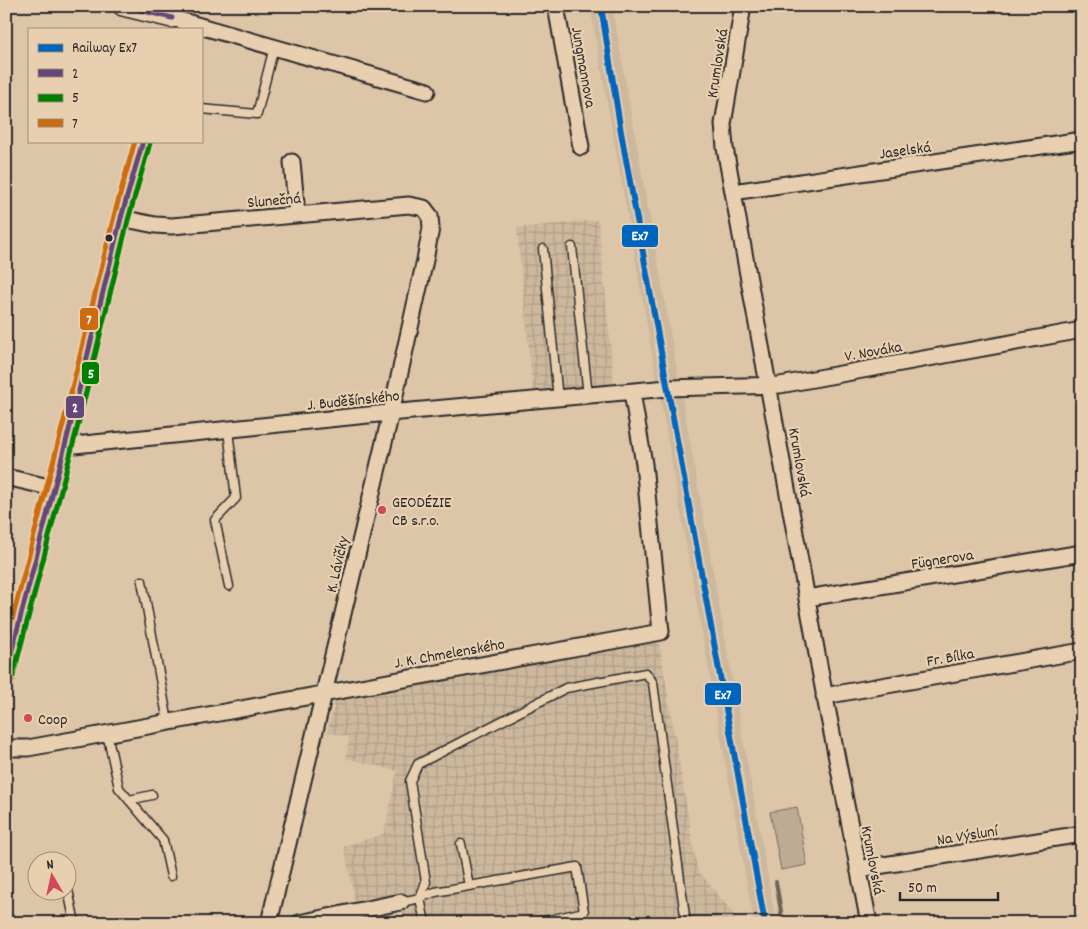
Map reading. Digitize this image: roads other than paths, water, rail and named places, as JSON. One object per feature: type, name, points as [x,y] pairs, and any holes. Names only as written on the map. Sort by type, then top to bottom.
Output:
[{"type":"street","points":[[123,6],[172,18],[427,91]]},
{"type":"street","name":"Krumlovská","points":[[743,6],[724,124],[725,148],[824,696],[869,923]]},
{"type":"street","name":"Jungmannova","points":[[555,7],[577,138]]},
{"type":"street","name":"Jaselská","points":[[733,192],[1082,140]]},
{"type":"street","points":[[6,674],[9,653],[65,446],[121,218],[143,142]]},
{"type":"street","points":[[292,162],[297,215]]},
{"type":"street","name":"Slunečná","points":[[121,218],[155,225],[172,226],[409,205],[422,207],[428,212]]},
{"type":"street","name":"K. Lávičky","points":[[269,923],[391,413],[431,228],[431,219],[428,212]]},
{"type":"street","name":"V. Nováka","points":[[638,391],[668,388],[769,386],[1082,330]]},
{"type":"street","name":"J. Buděšínského","points":[[65,446],[391,413],[638,391]]},
{"type":"street","name":"J. K. Chmelenského","points":[[6,748],[28,748],[661,632],[638,391]]},
{"type":"street","points":[[6,477],[53,488]]},
{"type":"street","name":"Fügnerova","points":[[807,598],[1082,553]]},
{"type":"street","name":"Fr. Bílka","points":[[824,696],[1082,650]]},
{"type":"street","name":"Na Výsluní","points":[[858,869],[1082,834]]},
{"type":"street","points":[[299,923],[401,902]]},
{"type":"lane","points":[[202,109],[256,114],[274,47]]},
{"type":"lane","points":[[572,247],[588,396]]},
{"type":"lane","points":[[543,248],[558,398]]},
{"type":"lane","points":[[228,430],[236,498],[215,520],[229,586]]},
{"type":"lane","points":[[142,581],[168,722]]},
{"type":"lane","points":[[425,923],[420,898],[426,882],[410,781],[418,764],[566,688],[646,673],[653,683],[686,923]]},
{"type":"lane","points":[[107,733],[119,788],[162,840],[171,876]]},
{"type":"lane","points":[[129,800],[152,795]]},
{"type":"lane","points":[[461,844],[469,886]]},
{"type":"lane","points":[[401,902],[420,898],[435,892],[576,867],[584,912],[536,923]]},
{"type":"lane","points":[[71,902],[75,923]]},
{"type":"waterway","points":[[776,882],[783,923]]},
{"type":"rail line","name":"Ex7","points":[[601,6],[621,132],[765,923]]},
{"type":"place","name":"GEODÉZIE CB s.r.o.","points":[[382,510]]},
{"type":"place","name":"Coop","points":[[28,718]]}]
